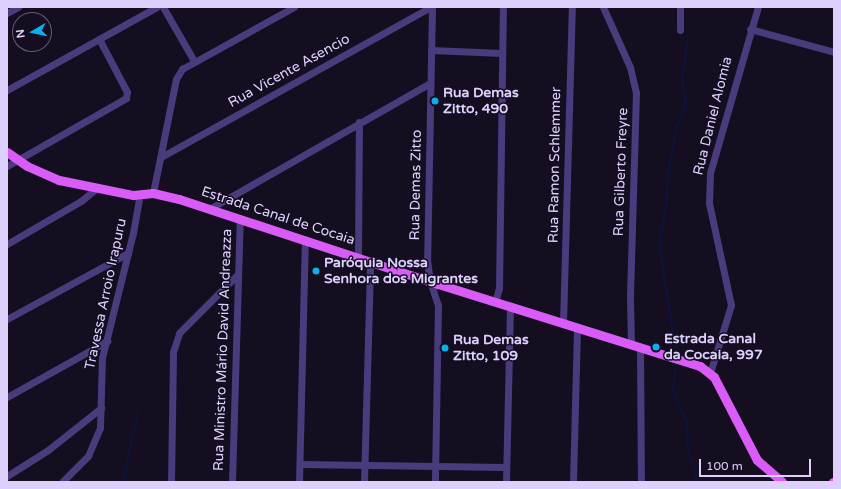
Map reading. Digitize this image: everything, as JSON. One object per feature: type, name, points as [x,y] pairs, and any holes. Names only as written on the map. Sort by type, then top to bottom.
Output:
[{"type":"main road","name":"Estrada Canal de Cocaia","points":[[7,152],[48,176],[96,189],[140,195],[154,193],[211,208],[563,324],[659,352],[694,364],[710,373],[732,408],[757,460],[782,482]]},
{"type":"street","points":[[7,13],[18,7]]},
{"type":"street","points":[[7,90],[157,7]]},
{"type":"street","points":[[163,7],[194,61]]},
{"type":"street","points":[[154,193],[176,79],[182,69],[294,7]]},
{"type":"street","name":"Rua Demas Zitto","points":[[431,7],[427,260],[430,281],[438,305],[435,482]]},
{"type":"street","name":"Rua Vicente Asencio","points":[[161,157],[431,7]]},
{"type":"street","points":[[495,302],[499,288],[503,7]]},
{"type":"street","name":"Rua Ramon Schlemmer","points":[[563,324],[572,7]]},
{"type":"street","name":"Rua Gilberto Freyre","points":[[603,7],[628,62],[636,93],[630,299],[631,344]]},
{"type":"street","points":[[680,7],[680,30]]},
{"type":"street","name":"Rua Daniel Alomia","points":[[710,373],[731,305],[709,203],[710,173],[750,29],[758,7]]},
{"type":"street","points":[[750,29],[834,52]]},
{"type":"street","points":[[7,166],[126,98],[127,92],[99,39]]},
{"type":"street","points":[[431,50],[502,53]]},
{"type":"street","points":[[211,208],[359,122],[430,83]]},
{"type":"street","points":[[358,257],[359,122]]},
{"type":"street","points":[[7,244],[81,201],[96,189]]},
{"type":"street","name":"Travessa Arroio Irapuru","points":[[62,482],[88,456],[100,428],[100,377],[140,195]]},
{"type":"street","name":"Rua Ministro Mário David Andreazza","points":[[232,482],[237,275],[240,218]]},
{"type":"street","points":[[299,482],[305,240]]},
{"type":"street","points":[[7,319],[128,253]]},
{"type":"street","points":[[364,482],[370,261]]},
{"type":"street","points":[[171,482],[173,352],[179,333],[237,275]]},
{"type":"street","points":[[506,482],[510,306]]},
{"type":"street","points":[[573,482],[577,328]]},
{"type":"street","points":[[7,397],[107,341]]},
{"type":"street","points":[[640,347],[641,482]]},
{"type":"street","points":[[7,476],[48,450],[101,408]]},
{"type":"street","points":[[300,464],[506,467]]},
{"type":"waterway","points":[[676,355],[659,243],[666,210],[668,172],[677,127],[686,104],[682,79],[688,37]]},
{"type":"waterway","points":[[676,361],[673,390],[687,423],[688,451],[698,482]]},
{"type":"waterway","points":[[121,482],[124,477],[138,411]]},
{"type":"place","name":"Rua Demas Zitto, 490","points":[[435,101]]},
{"type":"place","name":"Paróquia Nossa Senhora dos Migrantes","points":[[316,271]]},
{"type":"place","name":"Estrada Canal da Cocaia, 997","points":[[656,347]]},
{"type":"place","name":"Rua Demas Zitto, 109","points":[[445,348]]}]
